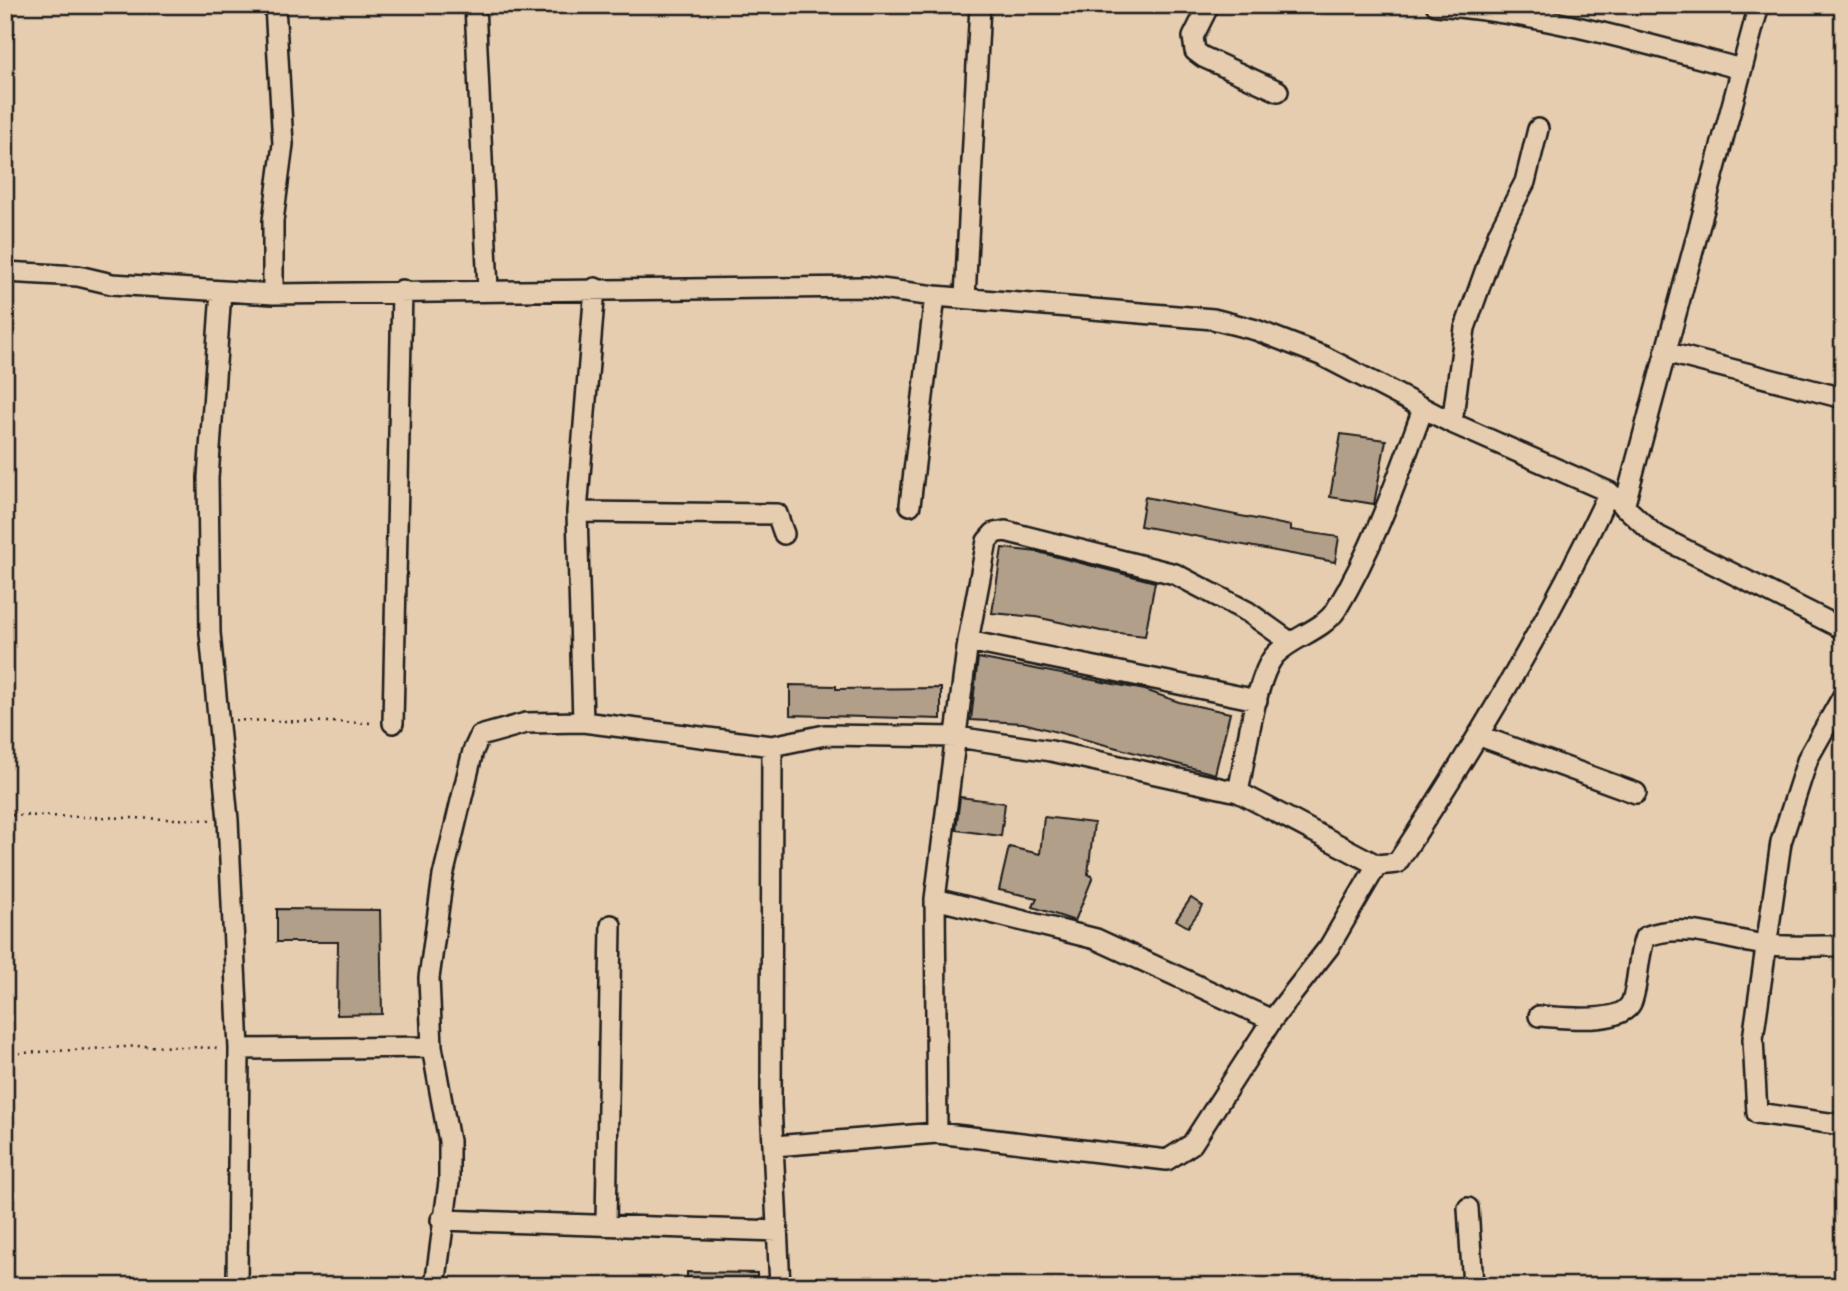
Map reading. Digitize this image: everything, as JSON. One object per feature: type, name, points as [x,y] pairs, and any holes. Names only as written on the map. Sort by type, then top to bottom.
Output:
[{"type":"street","points":[[273,294],[273,221],[283,144],[275,5]]},
{"type":"street","points":[[475,5],[488,290]]},
{"type":"street","points":[[965,298],[980,5]]},
{"type":"street","points":[[1209,5],[1193,37],[1195,51],[1203,58],[1278,91]]},
{"type":"street","points":[[1436,5],[1553,12],[1741,69]]},
{"type":"street","points":[[1624,507],[1759,5]]},
{"type":"street","points":[[1452,423],[1465,328],[1499,232],[1525,182],[1538,129]]},
{"type":"street","points":[[5,272],[78,276],[112,284],[273,294],[402,290],[865,286],[935,296],[1213,319],[1256,330],[1323,356],[1452,423],[1609,492],[1654,534],[1843,629]]},
{"type":"street","points":[[583,722],[577,512],[595,288]]},
{"type":"street","points":[[393,723],[402,290]]},
{"type":"street","points":[[221,291],[208,478],[210,633],[228,820],[239,1049],[237,1286]]},
{"type":"street","points":[[911,505],[935,296]]},
{"type":"street","points":[[1665,352],[1843,398]]},
{"type":"street","points":[[1238,792],[1257,700],[1273,657],[1290,642],[1310,632],[1333,614],[1354,580],[1394,490],[1423,409]]},
{"type":"street","points":[[435,1286],[449,1182],[449,1141],[432,1047],[429,978],[443,876],[473,751],[481,736],[526,723],[583,722],[772,746],[825,735],[957,737],[1051,751],[1238,792],[1377,865],[1397,863],[1480,736],[1572,573],[1609,492]]},
{"type":"street","points":[[577,512],[776,514],[784,534]]},
{"type":"street","points":[[937,1133],[935,899],[968,641],[988,541],[993,533],[1005,531],[1175,574],[1248,612],[1290,642]]},
{"type":"street","points":[[968,641],[1257,700]]},
{"type":"street","points":[[1843,696],[1808,758],[1781,842],[1753,1039],[1757,1113],[1843,1125]]},
{"type":"street","points":[[1480,736],[1636,793]]},
{"type":"street","points":[[772,746],[771,1105],[780,1286]]},
{"type":"street","points":[[774,1146],[937,1133],[1167,1160],[1192,1144],[1272,1020],[1329,947],[1377,865]]},
{"type":"street","points":[[935,899],[1096,939],[1272,1020]]},
{"type":"street","points":[[606,1223],[611,925]]},
{"type":"street","points":[[1539,1016],[1600,1018],[1622,1013],[1631,1003],[1645,937],[1661,930],[1680,930],[1767,945],[1843,946]]},
{"type":"street","points":[[239,1049],[432,1047]]},
{"type":"street","points":[[1468,1208],[1473,1286]]},
{"type":"street","points":[[442,1220],[606,1223],[778,1231]]},
{"type":"path","points":[[218,720],[393,723]]},
{"type":"path","points":[[5,815],[228,820]]},
{"type":"path","points":[[5,1054],[141,1046],[239,1049]]},
{"type":"building","points":[[1341,434],[1386,440],[1374,504],[1330,497]]},
{"type":"building","points":[[1145,497],[1291,526],[1291,530],[1339,537],[1335,562],[1140,526]]},
{"type":"building","points":[[1002,548],[1038,552],[1155,582],[1145,636],[1101,631],[1036,617],[992,613]]},
{"type":"building","points":[[978,658],[1145,690],[1179,702],[1230,713],[1215,774],[1023,723],[971,720]]},
{"type":"building","points":[[790,685],[836,686],[836,689],[941,688],[941,719],[790,715]]},
{"type":"building","points":[[960,797],[1005,803],[1001,836],[956,830]]},
{"type":"building","points":[[1044,817],[1094,823],[1088,874],[1093,877],[1075,921],[1033,907],[1037,898],[999,890],[1009,847],[1040,854]]},
{"type":"building","points":[[1191,898],[1203,906],[1188,927],[1176,920]]},
{"type":"building","points":[[277,909],[380,910],[382,1014],[337,1015],[338,942],[277,942]]},
{"type":"building","points":[[687,1272],[757,1273],[757,1286],[687,1286]]}]
